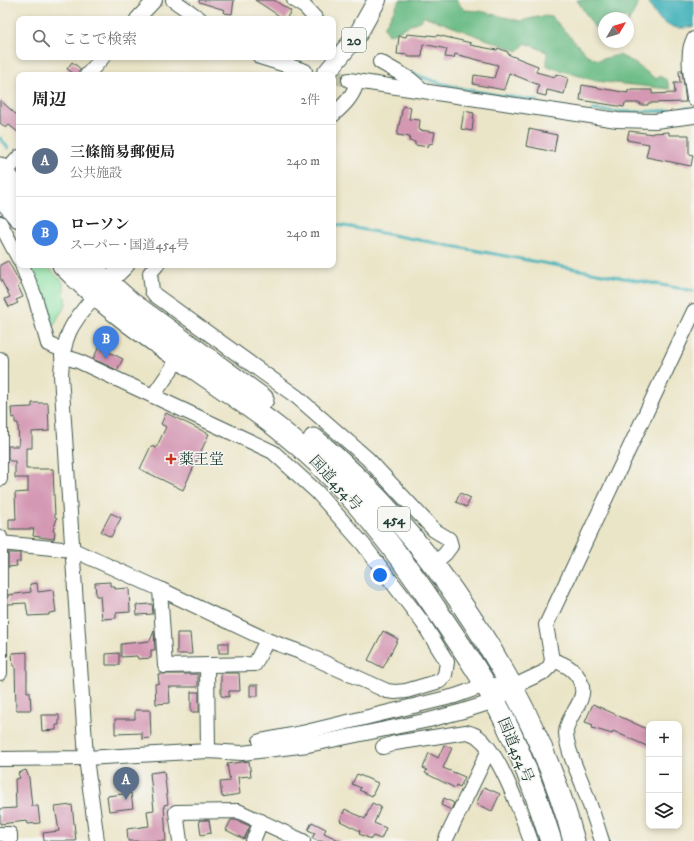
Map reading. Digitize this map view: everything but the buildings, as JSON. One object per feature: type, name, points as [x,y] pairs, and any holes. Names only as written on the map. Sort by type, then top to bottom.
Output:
[{"type":"highway","points":[[1,174],[16,189]]},
{"type":"highway","points":[[0,194],[16,213]]},
{"type":"highway","name":"国道454号","points":[[68,268],[101,289],[130,302],[282,413],[323,447],[399,524],[465,609],[512,687],[539,742],[574,841]]},
{"type":"highway","name":"国道454号","points":[[90,268],[101,289],[179,358],[248,405],[280,430],[315,459],[350,496],[415,578],[490,693],[526,770],[551,841]]},
{"type":"main road","name":"20","points":[[327,72],[358,34],[377,0]]},
{"type":"main road","points":[[101,289],[122,268]]},
{"type":"street","points":[[141,16],[155,0]]},
{"type":"street","points":[[173,0],[196,16]]},
{"type":"street","points":[[294,0],[305,7],[313,16]]},
{"type":"street","points":[[694,39],[690,50],[694,99]]},
{"type":"street","points":[[90,72],[100,60]]},
{"type":"street","points":[[279,60],[292,62],[304,71]]},
{"type":"street","points":[[380,62],[410,79],[424,92]]},
{"type":"street","points":[[336,112],[346,104],[355,91],[353,81],[617,120],[655,121],[694,116]]},
{"type":"street","points":[[1,174],[16,160]]},
{"type":"street","points":[[0,223],[15,241]]},
{"type":"street","points":[[0,543],[73,550],[160,588],[267,640],[303,653],[387,691],[406,691],[440,681],[445,675],[446,662],[423,623],[362,544],[317,492],[273,452],[78,361],[48,344],[35,297],[23,268]]},
{"type":"street","points":[[154,268],[150,273],[152,291],[155,295],[297,397],[368,459],[434,530],[449,539],[451,546],[445,554],[432,565]]},
{"type":"street","points":[[97,841],[86,758],[61,375],[62,353],[70,327],[101,289]]},
{"type":"street","points":[[0,759],[86,758],[208,751],[242,753],[308,745],[429,720],[490,693],[512,687],[544,672],[550,666],[552,660],[546,625],[694,311]]},
{"type":"street","points":[[153,396],[179,358]]},
{"type":"street","points":[[0,359],[0,479]]},
{"type":"street","points":[[0,537],[0,673]]},
{"type":"street","points":[[160,588],[165,666],[255,664],[267,640]]},
{"type":"street","points":[[552,660],[571,668],[579,679],[582,688],[582,694],[568,724],[566,732],[572,758],[602,841]]},
{"type":"street","points":[[207,666],[208,751]]},
{"type":"street","points":[[383,747],[395,743],[466,732],[478,736],[489,750],[511,788],[531,841]]},
{"type":"street","points":[[445,841],[489,750]]},
{"type":"street","points":[[180,841],[176,812],[238,811],[303,841]]},
{"type":"street","points":[[253,841],[261,821]]},
{"type":"street","points":[[0,834],[10,834],[10,841]]},
{"type":"green space","points":[[400,0],[456,0],[464,10],[480,11],[520,21],[543,16],[552,17],[587,55],[598,60],[619,55],[633,62],[656,79],[659,76],[667,80],[670,89],[596,81],[547,66],[547,52],[526,43],[518,51],[424,16],[421,20],[389,35],[384,27]]},
{"type":"green space","points":[[577,0],[640,0],[634,12],[598,12],[598,29],[595,28]]},
{"type":"green space","points":[[31,268],[49,268],[63,282],[66,305],[58,317],[50,334]]},
{"type":"water","points":[[648,0],[694,0],[694,26],[679,28],[666,24],[655,14]]},
{"type":"waterway","points":[[412,73],[442,84],[490,94],[538,101]]},
{"type":"waterway","points":[[593,110],[644,112],[694,107]]},
{"type":"waterway","points":[[0,138],[8,148]]},
{"type":"waterway","points":[[336,225],[694,291]]},
{"type":"tunnel","points":[[336,78],[349,80]]},
{"type":"place","name":"ローソン","points":[[106,359]]},
{"type":"place","name":"薬王堂","points":[[171,459]]},
{"type":"place","name":"三條簡易郵便局","points":[[126,800]]}]
